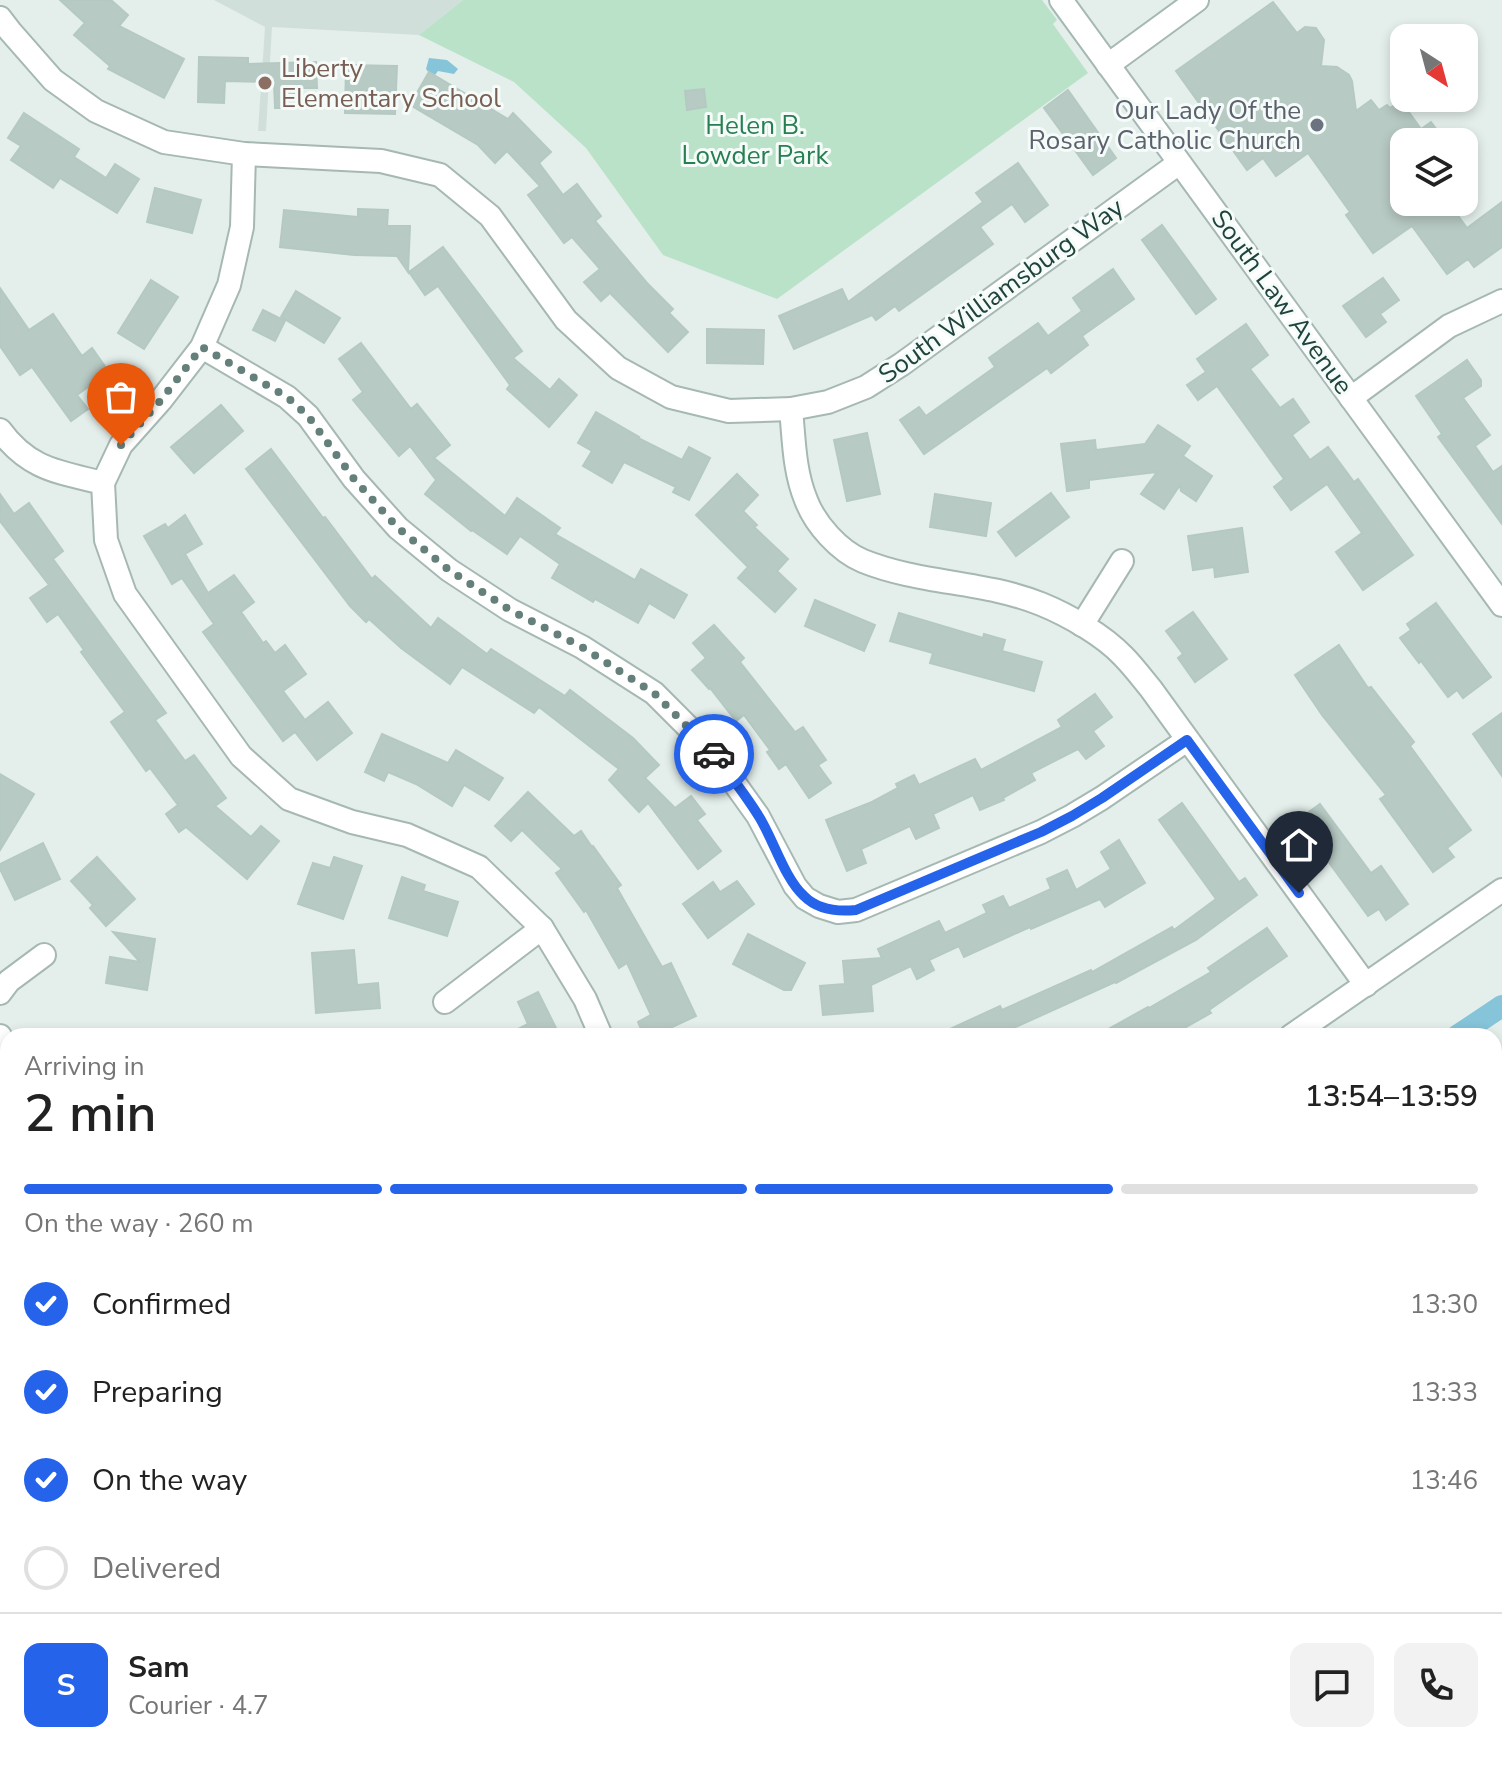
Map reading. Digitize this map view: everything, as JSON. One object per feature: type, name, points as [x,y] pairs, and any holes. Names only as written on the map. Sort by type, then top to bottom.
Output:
[{"type":"street","name":"South Law Avenue","points":[[1061,0],[1502,605]]},
{"type":"street","points":[[1108,65],[1197,0]]},
{"type":"street","name":"South Williamsburg Way","points":[[0,18],[53,80],[96,111],[164,142],[244,154],[381,161],[440,175],[490,216],[566,320],[618,368],[671,397],[729,411],[791,409],[828,402],[866,387],[1179,163]]},
{"type":"street","points":[[244,154],[242,227],[229,285],[202,347],[121,445],[103,483],[106,540],[125,594],[241,756],[289,799],[352,822],[407,835],[479,867],[542,928],[585,999],[598,1028]]},
{"type":"street","points":[[1351,398],[1449,326],[1502,301]]},
{"type":"street","points":[[202,347],[287,397],[308,416],[354,479],[398,528],[449,570],[510,610],[582,647],[654,693],[710,749],[758,816],[795,886],[805,898],[819,906],[838,912],[856,910],[1041,832],[1102,798],[1187,740]]},
{"type":"street","points":[[791,409],[797,470],[806,502],[840,547],[860,560],[891,570],[993,590],[1040,604],[1082,625],[1122,655],[1151,689],[1366,985]]},
{"type":"street","points":[[0,430],[11,446],[33,462],[103,483]]},
{"type":"street","points":[[1082,625],[1122,561]]},
{"type":"street","points":[[1303,1028],[1502,890]]},
{"type":"street","points":[[445,1002],[542,928]]},
{"type":"street","points":[[0,993],[9,981],[44,955]]},
{"type":"shaded area","name":"Liberty Elementary School","points":[[214,0],[463,0],[419,35],[272,27],[266,131],[258,131],[265,27]]},
{"type":"green space","name":"Helen B. Lowder Park","points":[[463,0],[1042,0],[1057,20],[1053,24],[1088,73],[777,299],[663,255],[586,148],[514,82],[419,35]]},
{"type":"water","points":[[429,58],[447,60],[458,69],[454,74],[429,73],[426,69]]},
{"type":"building","points":[[60,0],[111,0],[128,15],[119,26],[184,59],[164,98],[108,69],[110,66],[74,35],[85,23]]},
{"type":"building","name":"Our Lady Of the Rosary Catholic Church","points":[[1273,2],[1297,33],[1305,27],[1316,28],[1324,40],[1321,66],[1337,67],[1349,75],[1356,111],[1371,100],[1379,110],[1387,105],[1390,112],[1409,112],[1420,128],[1390,128],[1390,216],[1458,216],[1467,228],[1502,202],[1502,247],[1474,267],[1468,259],[1447,274],[1412,226],[1373,253],[1346,215],[1350,212],[1308,153],[1276,176],[1263,158],[1247,170],[1176,71]]},
{"type":"building","points":[[199,57],[248,58],[248,64],[316,62],[317,88],[294,88],[295,108],[275,108],[274,82],[225,81],[224,103],[198,102]]},
{"type":"building","points":[[346,65],[397,66],[395,114],[345,113]]},
{"type":"building","points":[[429,72],[508,119],[513,113],[551,152],[539,163],[563,195],[577,184],[601,216],[595,221],[673,309],[669,313],[688,332],[668,352],[610,293],[601,301],[584,282],[600,269],[572,237],[564,243],[528,195],[540,186],[507,151],[495,163],[478,145],[410,105]]},
{"type":"building","points":[[704,89],[706,107],[687,110],[685,91]]},
{"type":"building","points":[[1068,90],[1116,158],[1093,175],[1044,108]]},
{"type":"building","points":[[24,113],[79,149],[74,157],[106,178],[115,164],[139,179],[117,213],[60,178],[53,188],[11,160],[21,146],[8,138]]},
{"type":"building","points":[[1018,163],[1048,205],[1025,222],[1012,204],[980,227],[993,244],[899,311],[895,306],[876,320],[872,315],[794,349],[779,316],[842,289],[848,302],[983,202],[976,193]]},
{"type":"building","points":[[155,188],[201,200],[192,233],[147,222]]},
{"type":"building","points":[[358,209],[388,210],[387,226],[410,226],[408,272],[397,256],[280,247],[284,210],[358,217]]},
{"type":"building","points":[[1162,225],[1216,299],[1196,314],[1142,240]]},
{"type":"building","points":[[443,247],[522,351],[513,358],[550,390],[559,379],[577,395],[549,427],[507,389],[510,385],[438,286],[425,295],[409,272]]},
{"type":"building","points":[[1113,269],[1134,299],[1082,336],[1088,345],[1051,373],[1047,368],[924,454],[900,420],[919,407],[926,416],[995,367],[989,358],[1038,323],[1048,336],[1082,311],[1073,298]]},
{"type":"building","points":[[1383,278],[1399,300],[1380,314],[1386,322],[1366,337],[1343,306]]},
{"type":"building","points":[[151,280],[178,297],[144,349],[118,333]]},
{"type":"building","points":[[0,288],[29,330],[53,314],[82,356],[92,348],[109,372],[77,395],[88,409],[71,421],[32,367],[20,375],[0,346]]},
{"type":"building","points":[[296,291],[340,318],[324,343],[281,317]]},
{"type":"building","points":[[263,310],[285,321],[275,341],[253,330]]},
{"type":"building","points":[[1246,324],[1268,355],[1250,369],[1280,408],[1293,399],[1309,422],[1292,435],[1310,460],[1328,447],[1354,482],[1358,479],[1413,555],[1363,590],[1336,552],[1362,533],[1327,484],[1291,510],[1274,487],[1284,479],[1217,386],[1198,400],[1187,385],[1206,372],[1197,359]]},
{"type":"building","points":[[707,329],[764,330],[763,364],[707,363]]},
{"type":"building","points":[[361,343],[411,409],[417,404],[450,445],[434,458],[505,516],[517,498],[560,528],[555,534],[635,580],[641,569],[687,595],[674,618],[649,603],[638,623],[595,599],[593,602],[552,578],[560,564],[520,536],[507,554],[471,531],[425,494],[436,480],[410,446],[399,456],[353,400],[363,392],[339,359]]},
{"type":"building","points":[[1467,360],[1481,380],[1481,386],[1463,398],[1490,435],[1475,446],[1493,472],[1502,466],[1502,524],[1438,437],[1442,434],[1416,396]]},
{"type":"building","points":[[221,405],[243,431],[194,473],[171,447]]},
{"type":"building","points":[[596,412],[682,460],[689,447],[710,458],[689,500],[673,492],[676,487],[624,462],[612,483],[583,466],[592,451],[578,443]]},
{"type":"building","points":[[1158,425],[1190,446],[1183,456],[1212,476],[1196,501],[1181,491],[1180,485],[1164,509],[1141,494],[1157,472],[1089,480],[1089,488],[1067,491],[1061,444],[1095,440],[1096,450],[1145,444]]},
{"type":"building","points":[[867,433],[880,494],[847,501],[834,440]]},
{"type":"building","points":[[271,449],[372,579],[375,576],[431,628],[438,618],[487,654],[491,649],[565,696],[570,690],[633,738],[659,765],[645,778],[675,808],[691,796],[705,814],[697,820],[721,851],[698,869],[648,803],[639,812],[609,780],[619,769],[539,707],[534,713],[462,667],[450,684],[401,648],[369,619],[366,622],[350,606],[246,469]]},
{"type":"building","points":[[737,474],[758,495],[743,511],[757,525],[754,527],[788,559],[777,571],[796,589],[775,612],[738,578],[748,567],[696,515]]},
{"type":"building","points":[[1051,493],[1069,517],[1016,556],[998,532]]},
{"type":"building","points":[[0,494],[14,514],[29,503],[63,551],[53,559],[166,713],[155,720],[185,761],[194,755],[226,798],[215,806],[251,837],[261,826],[279,841],[247,879],[186,827],[179,832],[166,814],[178,805],[150,768],[146,771],[111,722],[125,712],[81,652],[84,650],[58,614],[47,622],[30,598],[49,585],[0,521]]},
{"type":"building","points":[[935,494],[991,503],[986,536],[930,527]]},
{"type":"building","points":[[185,515],[202,544],[185,554],[208,593],[234,575],[254,602],[241,612],[263,643],[266,641],[275,653],[285,645],[306,674],[283,691],[305,720],[328,702],[352,733],[317,760],[295,732],[283,741],[203,632],[214,624],[182,578],[172,584],[144,536],[165,524],[168,528]]},
{"type":"building","points":[[1242,528],[1248,572],[1215,577],[1214,567],[1193,570],[1188,536]]},
{"type":"building","points":[[815,600],[875,625],[864,651],[805,626]]},
{"type":"building","points":[[1436,603],[1491,677],[1463,698],[1457,690],[1448,697],[1400,638],[1411,630],[1407,624]]},
{"type":"building","points":[[1193,612],[1227,659],[1195,682],[1178,658],[1183,654],[1166,631]]},
{"type":"building","points":[[899,613],[983,638],[984,634],[1005,640],[1002,651],[1042,662],[1034,691],[930,663],[933,653],[890,641]]},
{"type":"building","points":[[714,625],[744,658],[740,662],[795,732],[803,727],[826,760],[818,765],[831,783],[809,798],[786,764],[779,769],[767,752],[770,750],[744,715],[736,721],[692,670],[706,658],[693,643]]},
{"type":"building","points":[[1339,645],[1368,688],[1371,687],[1414,742],[1410,746],[1471,830],[1447,848],[1454,857],[1433,872],[1380,799],[1386,795],[1322,715],[1295,675]]},
{"type":"building","points":[[1095,694],[1112,717],[1093,731],[1104,746],[1086,759],[1078,749],[1031,773],[1035,780],[1004,800],[980,810],[973,795],[933,814],[939,828],[916,839],[910,826],[861,849],[866,863],[847,871],[826,820],[872,802],[914,775],[919,785],[975,759],[981,770],[1062,727],[1058,720]]},
{"type":"building","points":[[1502,713],[1502,776],[1473,734]]},
{"type":"building","points":[[382,734],[448,763],[456,750],[503,778],[489,800],[464,785],[452,806],[416,784],[388,772],[384,781],[365,772]]},
{"type":"building","points":[[0,774],[34,794],[0,850]]},
{"type":"building","points":[[528,792],[574,836],[581,831],[621,885],[617,888],[662,967],[671,963],[696,1016],[670,1028],[641,1028],[638,1022],[651,1015],[627,963],[619,968],[586,910],[584,912],[556,873],[562,869],[522,830],[511,841],[495,826]]},
{"type":"building","points":[[1182,803],[1239,882],[1245,878],[1257,895],[1196,940],[1116,983],[1014,1028],[952,1028],[1000,1006],[1002,1010],[1092,972],[1172,927],[1174,930],[1216,899],[1159,820]]},
{"type":"building","points":[[1320,804],[1371,873],[1381,866],[1408,904],[1386,920],[1379,909],[1368,916],[1298,820]]},
{"type":"building","points":[[1119,840],[1145,883],[1105,907],[1100,899],[964,957],[959,946],[929,960],[934,970],[917,979],[911,966],[871,985],[873,1011],[823,1015],[820,986],[845,984],[843,961],[882,958],[878,949],[939,921],[945,933],[987,913],[983,905],[1003,896],[1009,908],[1051,889],[1047,879],[1067,870],[1076,890],[1111,869],[1101,852]]},
{"type":"building","points":[[43,843],[60,879],[15,900],[0,864]]},
{"type":"building","points":[[97,857],[135,899],[106,926],[90,908],[93,905],[71,881]]},
{"type":"building","points":[[334,857],[362,866],[343,919],[298,904],[313,863],[330,868]]},
{"type":"building","points":[[402,877],[425,885],[423,891],[458,902],[447,936],[389,918]]},
{"type":"building","points":[[737,881],[754,904],[708,938],[683,904],[713,882],[720,892]]},
{"type":"building","points":[[1267,928],[1287,956],[1209,1010],[1211,1013],[1184,1028],[1110,1028],[1211,972],[1208,968]]},
{"type":"building","points":[[113,932],[155,939],[147,990],[106,983],[110,957],[140,962]]},
{"type":"building","points":[[748,934],[805,963],[791,990],[784,990],[733,964]]},
{"type":"building","points":[[354,950],[357,985],[378,983],[380,1008],[316,1013],[312,953]]},
{"type":"building","points":[[538,992],[556,1028],[520,1028],[528,1024],[518,1002]]},
{"type":"waterway","points":[[1469,1028],[1502,1006]]},
{"type":"way so far","points":[[121,445],[202,347],[287,397],[308,416],[354,479],[398,528],[449,570],[510,610],[582,647],[654,693],[714,754]]},
{"type":"place","name":"Liberty Elementary School","points":[[265,83]]},
{"type":"place","name":"Our Lady Of the Rosary Catholic Church","points":[[1317,125]]},
{"type":"route","points":[[714,754],[758,816],[795,886],[805,898],[838,912],[856,910],[1041,832],[1102,798],[1187,740],[1299,893]]}]
